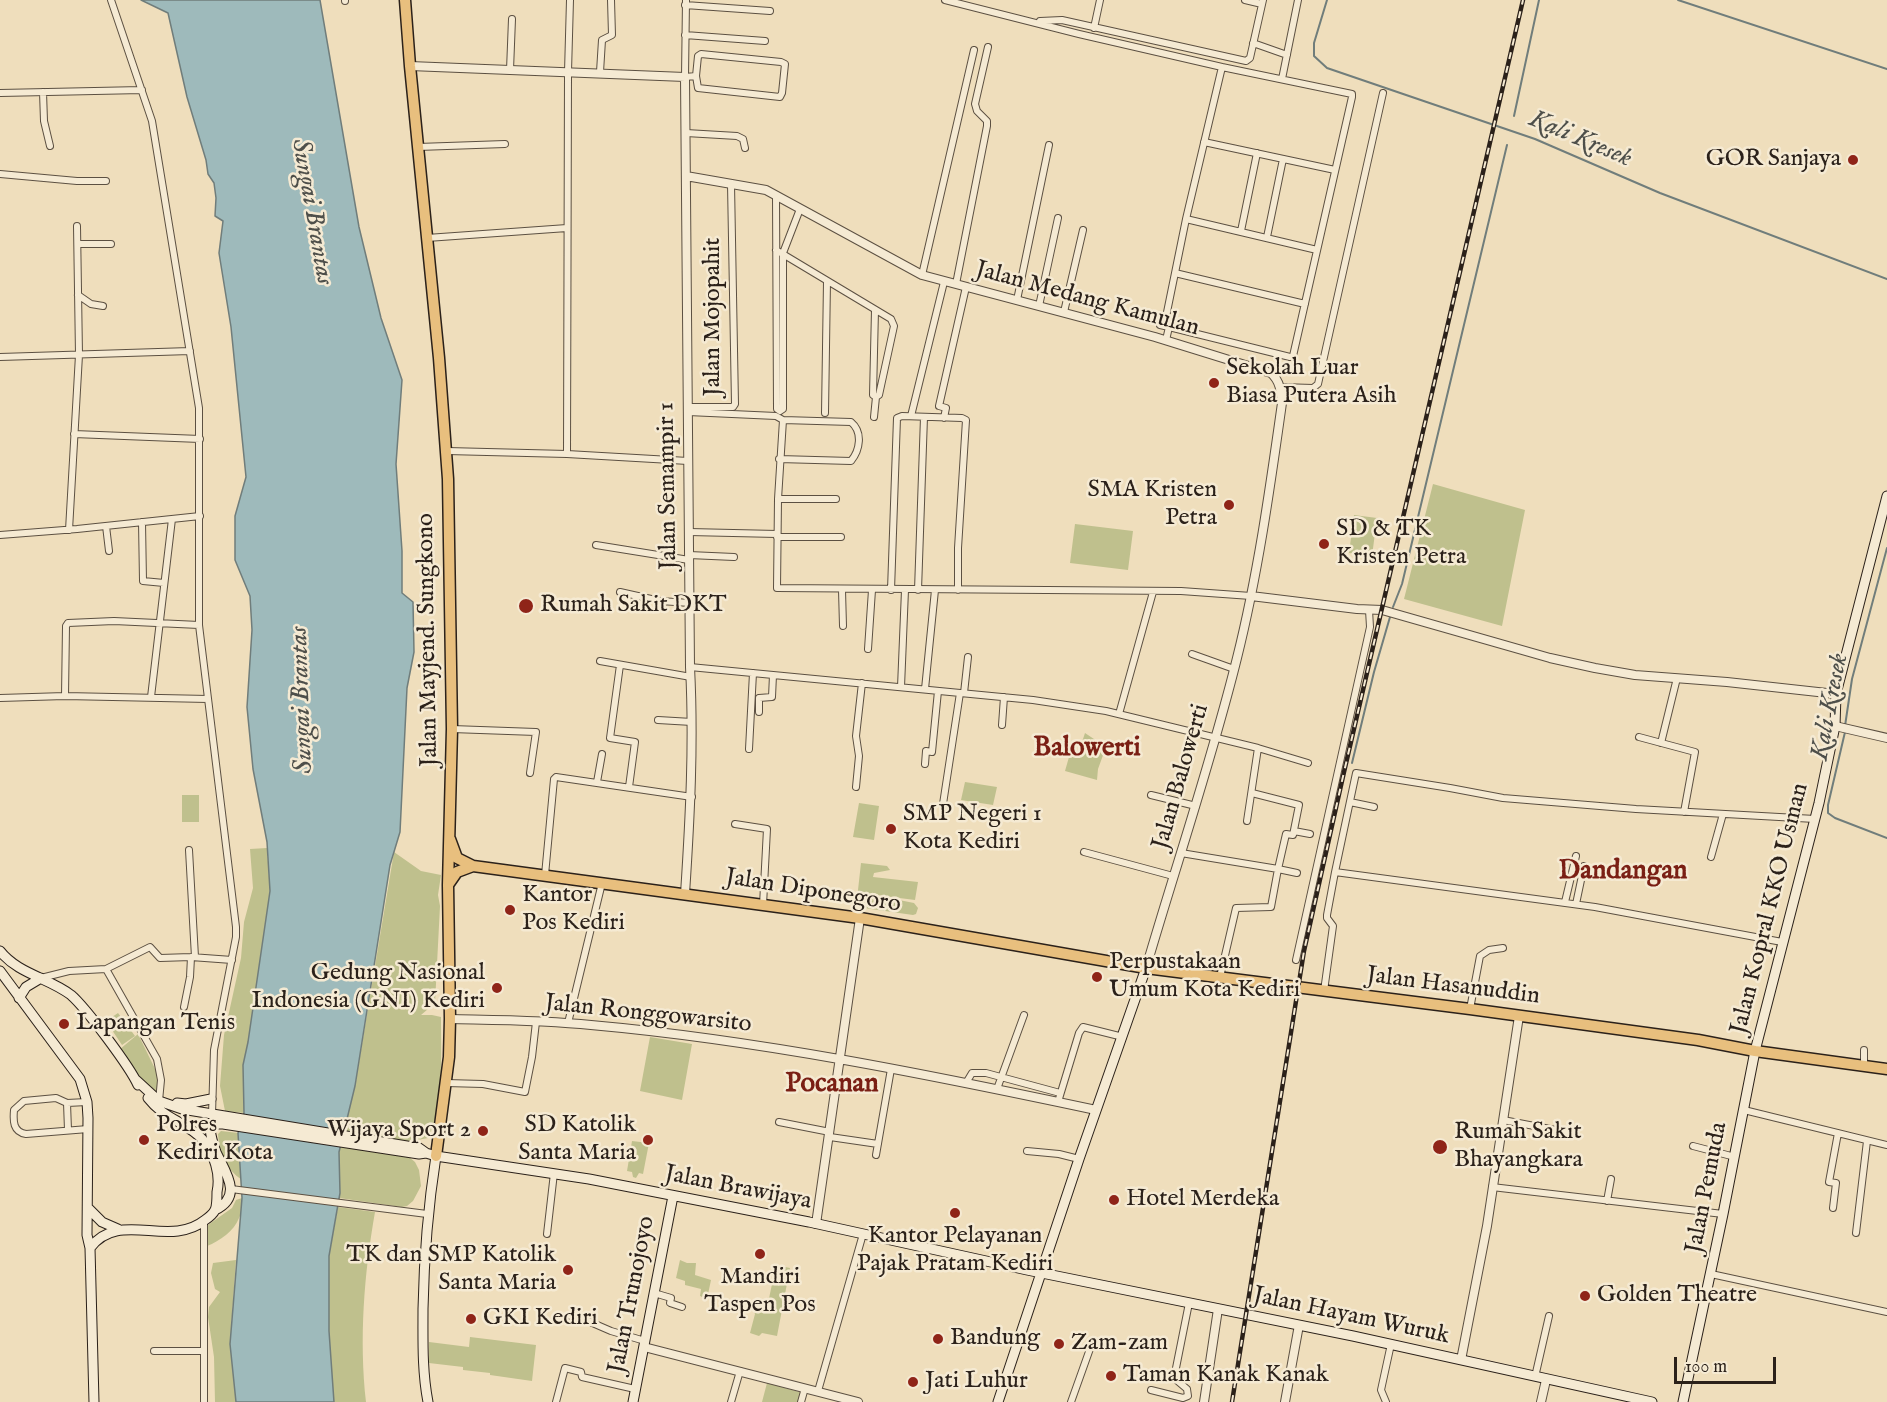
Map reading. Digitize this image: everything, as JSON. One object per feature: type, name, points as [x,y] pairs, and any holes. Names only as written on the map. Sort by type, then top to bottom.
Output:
[{"type":"main road","name":"Jalan Mayjend. Sungkono","points":[[405,0],[447,450],[452,729],[448,885],[450,1019],[446,1083],[431,1154],[427,1214],[423,1349],[424,1383],[428,1402]]},
{"type":"main road","name":"Jalan Kopral KKO Usman","points":[[1755,1051],[1840,727],[1836,694],[1887,496]]},
{"type":"main road","points":[[450,839],[457,858],[473,866]]},
{"type":"main road","points":[[448,885],[457,872],[473,866]]},
{"type":"main road","name":"Jalan Diponegoro","points":[[473,866],[860,918],[1146,968]]},
{"type":"main road","points":[[0,951],[10,962],[70,995],[88,1014],[144,1095],[160,1110],[202,1139],[214,1161],[219,1184],[215,1210]]},
{"type":"main road","points":[[998,1402],[1146,968]]},
{"type":"main road","name":"Jalan Hasanuddin","points":[[1146,968],[1470,1009],[1887,1070]]},
{"type":"main road","points":[[0,970],[80,1079],[87,1102],[89,1209],[87,1235],[90,1248],[94,1402]]},
{"type":"main road","points":[[19,998],[26,987],[41,978]]},
{"type":"main road","name":"Jalan Pemuda","points":[[1683,1402],[1755,1051]]},
{"type":"main road","points":[[135,1079],[163,1103],[186,1104],[211,1099]]},
{"type":"main road","name":"Jalan Brawijaya","points":[[163,1103],[212,1114],[224,1120],[410,1150],[419,1148],[431,1154],[554,1173],[673,1196],[816,1224],[1041,1273]]},
{"type":"main road","points":[[90,1248],[100,1236],[121,1229],[178,1232],[194,1228],[226,1202],[231,1189],[228,1175],[215,1149],[210,1129],[213,1124],[224,1120]]},
{"type":"main road","name":"Jalan Trunojoyo","points":[[633,1402],[673,1196]]},
{"type":"main road","points":[[89,1209],[102,1222],[121,1229]]},
{"type":"main road","name":"Jalan Hayam Wuruk","points":[[1041,1273],[1391,1344],[1653,1402]]},
{"type":"street","points":[[111,0],[152,121],[199,408],[199,626],[204,699],[236,927],[232,960],[214,1050],[212,1114]]},
{"type":"street","points":[[567,454],[570,0]]},
{"type":"street","points":[[600,72],[602,40],[612,35],[611,0]]},
{"type":"street","points":[[945,0],[1079,34],[1352,94],[1295,354],[1290,357],[1160,325]]},
{"type":"street","points":[[1094,28],[1100,0]]},
{"type":"street","points":[[1033,21],[1062,20],[1246,61],[1250,58],[1262,2],[1245,0]]},
{"type":"street","points":[[1282,79],[1298,0]]},
{"type":"street","points":[[685,76],[686,2],[770,11]]},
{"type":"street","points":[[510,70],[512,19]]},
{"type":"street","points":[[685,35],[765,41]]},
{"type":"street","points":[[1253,43],[1287,55]]},
{"type":"street","points":[[956,284],[987,126],[987,121],[977,111],[975,105],[988,47]]},
{"type":"street","points":[[922,275],[974,50]]},
{"type":"street","points":[[701,54],[785,64],[780,97],[700,89],[697,86],[696,76],[698,56],[701,54]]},
{"type":"street","points":[[410,66],[696,76]]},
{"type":"street","points":[[1155,337],[1166,317],[1186,219],[1222,67]]},
{"type":"street","name":"Jalan Semampir 1","points":[[685,76],[692,722],[692,797],[686,894]]},
{"type":"street","points":[[0,93],[142,90]]},
{"type":"street","points":[[43,92],[44,121],[50,146]]},
{"type":"street","points":[[1251,596],[1282,403],[1280,387],[1313,388],[1318,384],[1383,93]]},
{"type":"street","points":[[686,133],[737,136],[743,139],[745,148]]},
{"type":"street","points":[[1204,142],[1335,170]]},
{"type":"street","points":[[418,147],[505,144]]},
{"type":"street","points":[[1017,300],[1049,145]]},
{"type":"street","points":[[1240,231],[1257,153]]},
{"type":"street","points":[[1267,237],[1283,159]]},
{"type":"street","points":[[0,174],[77,181],[106,181]]},
{"type":"street","name":"Jalan Medang Kamulan","points":[[686,176],[758,187],[922,275],[1166,340],[1271,373],[1280,387]]},
{"type":"street","name":"Jalan Mojopahit","points":[[688,410],[733,407],[735,404],[731,184]]},
{"type":"street","points":[[776,196],[776,250],[779,308],[783,410],[780,411],[777,409],[779,308],[783,253],[800,209]]},
{"type":"street","points":[[1040,306],[1058,218]]},
{"type":"street","points":[[1186,219],[1317,250]]},
{"type":"street","points":[[69,530],[79,356],[77,226]]},
{"type":"street","points":[[426,238],[567,228]]},
{"type":"street","points":[[1064,312],[1083,230]]},
{"type":"street","points":[[78,243],[111,244]]},
{"type":"street","points":[[776,250],[891,319],[894,326],[879,395],[876,397],[874,417]]},
{"type":"street","points":[[1175,273],[1305,304]]},
{"type":"street","points":[[825,413],[827,281]]},
{"type":"street","points":[[911,416],[944,282]]},
{"type":"street","points":[[944,418],[946,408],[939,406],[966,287]]},
{"type":"street","points":[[78,295],[91,304],[104,306]]},
{"type":"street","points":[[875,310],[873,395],[876,397]]},
{"type":"street","points":[[1166,317],[1169,327],[1166,340]]},
{"type":"street","points":[[0,357],[190,351]]},
{"type":"street","points":[[688,410],[776,416],[783,420],[851,422],[857,428],[859,443],[856,455],[851,461],[779,459]]},
{"type":"street","points":[[891,590],[897,418],[900,416],[962,418],[966,423],[958,538],[958,590]]},
{"type":"street","points":[[918,590],[924,417]]},
{"type":"street","points":[[783,420],[779,459],[777,588],[1181,591],[1251,596],[1382,610],[1550,658],[1635,675],[1836,694]]},
{"type":"street","points":[[74,434],[200,439]]},
{"type":"street","points":[[447,450],[688,461]]},
{"type":"street","points":[[778,499],[836,499]]},
{"type":"street","points":[[0,535],[200,516]]},
{"type":"street","points":[[151,697],[172,519]]},
{"type":"street","points":[[142,522],[143,581],[164,583]]},
{"type":"street","points":[[106,526],[109,551]]},
{"type":"street","points":[[689,532],[841,537]]},
{"type":"street","points":[[596,545],[689,558],[734,557]]},
{"type":"street","points":[[842,590],[843,626]]},
{"type":"street","points":[[868,649],[872,590]]},
{"type":"street","points":[[901,687],[905,590]]},
{"type":"street","points":[[925,689],[935,590]]},
{"type":"street","points":[[620,592],[660,601],[690,603]]},
{"type":"street","points":[[1119,714],[1153,592]]},
{"type":"street","name":"Jalan Balowerti","points":[[1146,968],[1215,739],[1251,596]]},
{"type":"street","points":[[1296,960],[1370,627],[1370,609]]},
{"type":"street","points":[[65,696],[66,626],[68,623],[114,621],[199,626]]},
{"type":"street","points":[[1192,654],[1234,669]]},
{"type":"street","points":[[944,804],[968,657]]},
{"type":"street","points":[[600,662],[691,677]]},
{"type":"street","points":[[620,665],[610,738],[635,742],[629,787]]},
{"type":"street","points":[[690,667],[925,689],[1106,711],[1258,748],[1308,763]]},
{"type":"street","points":[[749,749],[753,673]]},
{"type":"street","points":[[759,711],[759,698],[772,697],[773,675]]},
{"type":"street","points":[[1661,743],[1677,678]]},
{"type":"street","points":[[856,787],[859,756],[856,736],[862,683]]},
{"type":"street","points":[[925,764],[926,751],[932,752],[938,691]]},
{"type":"street","points":[[0,698],[65,696],[204,699]]},
{"type":"street","points":[[1002,725],[1004,698]]},
{"type":"street","points":[[658,720],[692,722]]},
{"type":"street","points":[[1840,727],[1887,738]]},
{"type":"street","points":[[452,729],[536,732],[530,773]]},
{"type":"street","points":[[1639,737],[1695,752],[1684,812]]},
{"type":"street","points":[[1247,820],[1258,748]]},
{"type":"street","points":[[597,782],[602,754]]},
{"type":"street","points":[[1324,991],[1334,926],[1327,915],[1356,773],[1503,798],[1684,812],[1815,819]]},
{"type":"street","points":[[545,875],[554,779],[558,777],[597,782],[692,797]]},
{"type":"street","points":[[1220,977],[1236,908],[1271,907],[1286,834],[1293,836],[1299,805],[1252,793]]},
{"type":"street","points":[[1151,795],[1196,806]]},
{"type":"street","points":[[1350,802],[1374,807]]},
{"type":"street","points":[[1712,857],[1723,814]]},
{"type":"street","points":[[735,824],[767,829],[763,905]]},
{"type":"street","points":[[1294,831],[1310,834]]},
{"type":"street","points":[[184,1007],[193,957],[189,850]]},
{"type":"street","points":[[1084,852],[1173,876]]},
{"type":"street","points":[[1181,853],[1297,873]]},
{"type":"street","points":[[1565,902],[1576,856]]},
{"type":"street","points":[[1576,904],[1584,866]]},
{"type":"street","points":[[1335,872],[1565,902],[1782,942]]},
{"type":"street","points":[[568,1023],[602,882]]},
{"type":"street","points":[[816,1224],[860,918]]},
{"type":"street","points":[[41,978],[69,971],[106,969],[150,947],[160,958],[193,957],[232,960]]},
{"type":"street","points":[[1470,1009],[1480,956],[1489,950],[1503,948]]},
{"type":"street","points":[[106,969],[157,1059],[163,1103]]},
{"type":"street","points":[[997,1089],[1024,1015]]},
{"type":"street","points":[[1461,1360],[1487,1226],[1519,1016]]},
{"type":"street","name":"Jalan Ronggowarsito","points":[[450,1019],[568,1023],[711,1040],[891,1069],[1096,1110]]},
{"type":"street","points":[[446,1083],[483,1084],[525,1092],[536,1022]]},
{"type":"street","points":[[1058,1101],[1079,1032],[1083,1027],[1123,1037]]},
{"type":"street","points":[[1864,1050],[1864,1067]]},
{"type":"street","points":[[876,1155],[891,1069]]},
{"type":"street","points":[[966,1083],[972,1073],[986,1072],[1060,1093]]},
{"type":"street","points":[[87,1102],[67,1103],[56,1098],[24,1101],[14,1110],[13,1120],[15,1128],[20,1133],[26,1134],[88,1129]]},
{"type":"street","points":[[67,1103],[68,1130]]},
{"type":"street","points":[[1744,1110],[1887,1145]]},
{"type":"street","points":[[1503,1120],[1571,1133]]},
{"type":"street","points":[[779,1122],[878,1144]]},
{"type":"street","points":[[1833,1208],[1836,1183],[1829,1182],[1838,1133]]},
{"type":"street","points":[[1856,1233],[1867,1141]]},
{"type":"street","points":[[1693,1146],[1735,1157]]},
{"type":"street","points":[[1027,1151],[1059,1154],[1079,1159]]},
{"type":"street","points":[[547,1234],[554,1173]]},
{"type":"street","points":[[1607,1201],[1611,1179]]},
{"type":"street","points":[[1492,1187],[1723,1214]]},
{"type":"street","points":[[231,1189],[427,1214]]},
{"type":"street","points":[[204,1221],[204,1402]]},
{"type":"street","points":[[818,1391],[863,1234]]},
{"type":"street","points":[[1711,1274],[1887,1312]]},
{"type":"street","points":[[654,1293],[671,1298],[670,1304],[682,1307]]},
{"type":"street","points":[[1151,1390],[1183,1398],[1188,1396],[1187,1389],[1174,1378],[1189,1303]]},
{"type":"street","points":[[1204,1402],[1218,1309]]},
{"type":"street","points":[[571,1316],[645,1344],[858,1402]]},
{"type":"street","points":[[1535,1377],[1549,1316]]},
{"type":"street","points":[[1285,1402],[1299,1325]]},
{"type":"street","points":[[1386,1402],[1381,1390],[1391,1344]]},
{"type":"street","points":[[1071,1402],[1091,1346]]},
{"type":"street","points":[[154,1351],[204,1351]]},
{"type":"street","points":[[556,1402],[565,1365],[581,1372],[582,1377],[635,1389]]},
{"type":"street","points":[[731,1402],[740,1371]]},
{"type":"street","points":[[1541,1402],[1546,1380]]},
{"type":"street","points":[[801,1402],[805,1388]]},
{"type":"green space","points":[[1433,484],[1525,510],[1502,626],[1404,599]]},
{"type":"green space","points":[[1354,515],[1377,518],[1372,556],[1349,553]]},
{"type":"green space","points":[[1075,524],[1133,531],[1128,570],[1070,563]]},
{"type":"green space","points":[[1085,733],[1106,747],[1098,769],[1097,780],[1065,771],[1069,757],[1077,757]]},
{"type":"green space","points":[[965,782],[997,787],[993,805],[961,800]]},
{"type":"green space","points":[[182,795],[199,795],[199,822],[182,822]]},
{"type":"green space","points":[[859,803],[879,806],[874,840],[853,837]]},
{"type":"green space","points":[[267,848],[270,891],[243,1065],[244,1113],[225,1111],[220,1086],[224,1035],[241,958],[244,922],[253,888],[250,849]]},
{"type":"green space","points":[[394,852],[421,871],[441,875],[438,895],[440,906],[435,1003],[421,1015],[441,1017],[439,1096],[437,1111],[428,1138],[412,1141],[409,1157],[419,1170],[421,1186],[413,1201],[402,1207],[339,1198],[339,1152],[355,1086]]},
{"type":"green space","points":[[861,863],[887,866],[890,870],[874,873],[873,877],[918,882],[915,900],[868,894],[868,892],[867,894],[868,897],[914,903],[918,908],[916,914],[864,908],[857,899]]},
{"type":"green space","points":[[118,1013],[135,1036],[122,1045],[106,1021]]},
{"type":"green space","points":[[138,1034],[160,1079],[163,1093],[158,1096],[152,1093],[119,1050]]},
{"type":"green space","points":[[650,1037],[692,1044],[682,1100],[640,1091]]},
{"type":"green space","points":[[221,1131],[238,1133],[242,1180],[228,1166],[222,1154],[218,1134]]},
{"type":"green space","points":[[632,1141],[649,1143],[643,1174],[639,1173],[636,1178],[633,1177],[632,1172],[627,1171]]},
{"type":"green space","points":[[242,1198],[237,1223],[222,1238],[207,1246],[208,1225],[232,1208],[236,1200]]},
{"type":"green space","points":[[338,1207],[375,1212],[364,1307],[363,1354],[366,1402],[334,1402],[333,1396],[329,1331],[329,1256]]},
{"type":"green space","points":[[236,1260],[230,1344],[236,1402],[215,1402],[214,1357],[208,1317],[209,1307],[220,1292],[215,1289],[211,1273],[213,1263]]},
{"type":"green space","points":[[680,1260],[696,1263],[695,1275],[711,1280],[707,1299],[700,1296],[701,1289],[685,1285],[685,1281],[676,1278]]},
{"type":"green space","points":[[776,1265],[790,1268],[777,1336],[762,1333],[759,1336],[750,1333],[755,1314],[753,1309],[757,1306],[767,1308]]},
{"type":"green space","points":[[470,1337],[536,1345],[532,1381],[463,1370],[463,1367],[429,1363],[429,1342],[469,1347]]},
{"type":"green space","points":[[767,1383],[803,1393],[800,1402],[762,1402]]},
{"type":"water","name":"Sungai Brantas","points":[[141,0],[320,0],[359,227],[381,318],[402,380],[396,464],[402,551],[402,593],[413,602],[414,652],[407,688],[400,832],[390,865],[355,1086],[339,1152],[340,1193],[329,1256],[329,1331],[334,1402],[236,1402],[230,1344],[242,1198],[238,1133],[244,1113],[243,1065],[270,891],[267,842],[253,769],[247,707],[252,630],[250,596],[235,560],[235,516],[246,477],[231,327],[219,253],[223,221],[215,216],[214,183],[208,174],[187,97],[168,13]]},
{"type":"waterway","name":"Kali Kresek","points":[[1327,0],[1314,43],[1314,56],[1327,68],[1535,139],[1660,193],[1887,279]]},
{"type":"waterway","points":[[1514,116],[1539,0]]},
{"type":"waterway","points":[[1678,0],[1887,69]]},
{"type":"waterway","points":[[1393,607],[1402,584],[1507,145]]},
{"type":"waterway","name":"Kali Kresek","points":[[1845,726],[1852,679],[1887,548]]},
{"type":"waterway","points":[[1352,763],[1390,617]]},
{"type":"waterway","name":"Kali Kresek","points":[[1845,732],[1828,813],[1835,818],[1887,838]]},
{"type":"railway","points":[[1232,1402],[1304,951],[1523,0]]},
{"type":"place","name":"GOR Sanjaya","points":[[1853,160]]},
{"type":"place","name":"Sekolah Luar Biasa Putera Asih","points":[[1214,383]]},
{"type":"place","name":"SMA Kristen Petra","points":[[1229,505]]},
{"type":"place","name":"SD & TK Kristen Petra","points":[[1324,544]]},
{"type":"place","name":"Rumah Sakit DKT","points":[[526,606]]},
{"type":"place","name":"SMP Negeri 1 Kota Kediri","points":[[891,829]]},
{"type":"place","name":"Kantor Pos Kediri","points":[[510,910]]},
{"type":"place","name":"Perpustakaan Umum Kota Kediri","points":[[1097,977]]},
{"type":"place","name":"Gedung Nasional Indonesia (GNI) Kediri","points":[[497,988]]},
{"type":"place","name":"Lapangan Tenis","points":[[64,1024]]},
{"type":"place","name":"Wijaya Sport 2","points":[[483,1131]]},
{"type":"place","name":"Polres Kediri Kota","points":[[144,1140]]},
{"type":"place","name":"SD Katolik Santa Maria","points":[[648,1140]]},
{"type":"place","name":"Rumah Sakit Bhayangkara","points":[[1440,1147]]},
{"type":"place","name":"Hotel Merdeka","points":[[1114,1200]]},
{"type":"place","name":"Kantor Pelayanan Pajak Pratam Kediri","points":[[955,1213]]},
{"type":"place","name":"Mandiri Taspen Pos","points":[[760,1254]]},
{"type":"place","name":"TK dan SMP Katolik Santa Maria","points":[[568,1270]]},
{"type":"place","name":"Golden Theatre","points":[[1585,1296]]},
{"type":"place","name":"GKI Kediri","points":[[471,1319]]},
{"type":"place","name":"Bandung","points":[[938,1339]]},
{"type":"place","name":"Zam-zam","points":[[1059,1344]]},
{"type":"place","name":"Taman Kanak Kanak","points":[[1111,1376]]},
{"type":"place","name":"Jati Luhur","points":[[913,1382]]},
{"type":"district","name":"Balowerti","points":[[1087,749]]},
{"type":"district","name":"Dandangan","points":[[1623,872]]},
{"type":"district","name":"Pocanan","points":[[832,1085]]}]
